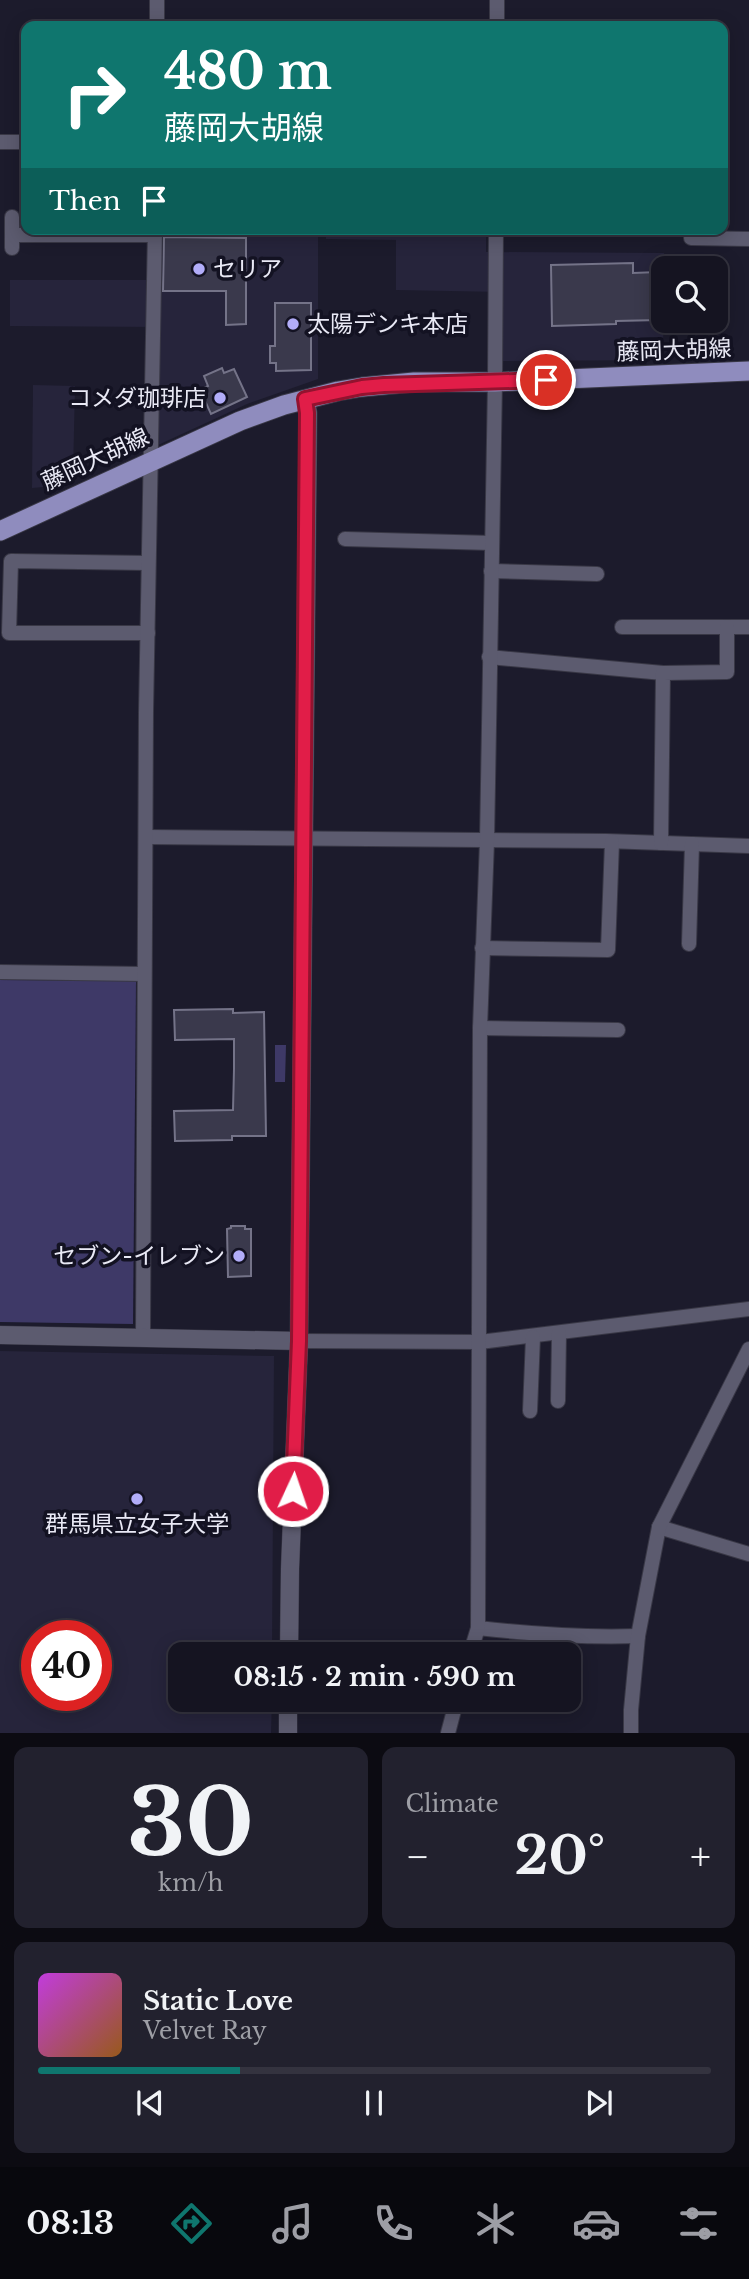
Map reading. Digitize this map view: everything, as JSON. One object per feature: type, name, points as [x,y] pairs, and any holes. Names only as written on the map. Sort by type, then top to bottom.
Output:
[{"type":"main road","name":"藤岡大胡線","points":[[0,531],[240,421],[305,399],[384,385],[749,371]]},
{"type":"street","points":[[157,0],[157,21]]},
{"type":"street","points":[[497,0],[497,21]]},
{"type":"street","points":[[0,142],[21,142]]},
{"type":"street","points":[[12,217],[12,242],[112,235]]},
{"type":"street","points":[[143,1337],[148,563],[155,235]]},
{"type":"street","points":[[474,1642],[478,1628],[480,1028],[487,841],[496,235]]},
{"type":"street","points":[[691,239],[749,239]]},
{"type":"street","points":[[289,1642],[299,1341],[307,427],[305,399]]},
{"type":"street","points":[[345,539],[492,543]]},
{"type":"street","points":[[148,563],[11,561],[9,633],[148,633]]},
{"type":"street","points":[[491,571],[597,574]]},
{"type":"street","points":[[622,627],[749,626]]},
{"type":"street","points":[[489,657],[663,673],[727,672],[727,627]]},
{"type":"street","points":[[661,843],[663,673]]},
{"type":"street","points":[[146,837],[749,846]]},
{"type":"street","points":[[482,948],[608,950],[611,842]]},
{"type":"street","points":[[690,944],[692,844]]},
{"type":"street","points":[[0,972],[144,974]]},
{"type":"street","points":[[480,1028],[618,1030]]},
{"type":"street","points":[[0,1335],[480,1342],[749,1309]]},
{"type":"street","points":[[558,1401],[559,1333]]},
{"type":"street","points":[[530,1411],[533,1337]]},
{"type":"street","points":[[631,1733],[638,1636],[659,1527],[749,1349]]},
{"type":"street","points":[[659,1527],[749,1554]]},
{"type":"street","points":[[478,1628],[550,1636],[638,1636]]},
{"type":"street","points":[[288,1712],[288,1733]]},
{"type":"street","points":[[448,1733],[454,1712]]},
{"type":"shaded area","points":[[318,235],[318,379],[247,404],[158,445],[160,327],[10,326],[10,280],[159,280],[160,236]]},
{"type":"shaded area","points":[[326,235],[486,235],[486,252],[664,253],[664,256],[651,256],[651,333],[663,333],[663,360],[501,361],[502,292],[396,290],[396,240],[326,239]]},
{"type":"shaded area","points":[[33,385],[75,386],[73,474],[43,487],[32,488]]},
{"type":"shaded area","points":[[0,980],[136,981],[133,1324],[0,1322]]},
{"type":"shaded area","points":[[275,1045],[286,1045],[285,1082],[275,1082]]},
{"type":"shaded area","name":"群馬県立女子大学","points":[[0,1351],[274,1356],[272,1642],[168,1642],[168,1712],[272,1712],[271,1733],[0,1733]]},
{"type":"building","points":[[164,237],[246,238],[246,324],[226,325],[226,291],[163,291]]},
{"type":"building","points":[[633,263],[633,273],[651,272],[651,320],[552,326],[551,265]]},
{"type":"building","name":"太陽デンキ本店","points":[[275,303],[311,303],[311,370],[276,371],[276,363],[270,363],[270,346],[275,346]]},
{"type":"building","points":[[222,368],[224,373],[234,369],[247,397],[211,414],[200,390],[208,386],[204,376]]},
{"type":"building","points":[[233,1009],[233,1013],[264,1012],[266,1136],[232,1136],[232,1140],[175,1141],[174,1111],[233,1110],[234,1039],[175,1040],[174,1010]]},
{"type":"building","points":[[231,1226],[251,1229],[251,1276],[228,1277],[227,1229]]},
{"type":"place","name":"セリア","points":[[199,269]]},
{"type":"place","name":"太陽デンキ本店","points":[[293,324]]},
{"type":"place","name":"コメダ珈琲店","points":[[220,398]]},
{"type":"place","name":"セブン-イレブン","points":[[239,1256]]},
{"type":"place","name":"群馬県立女子大学","points":[[137,1499]]},
{"type":"route","points":[[293,1491],[299,1341],[305,399],[338,391],[384,385],[546,380]]}]
